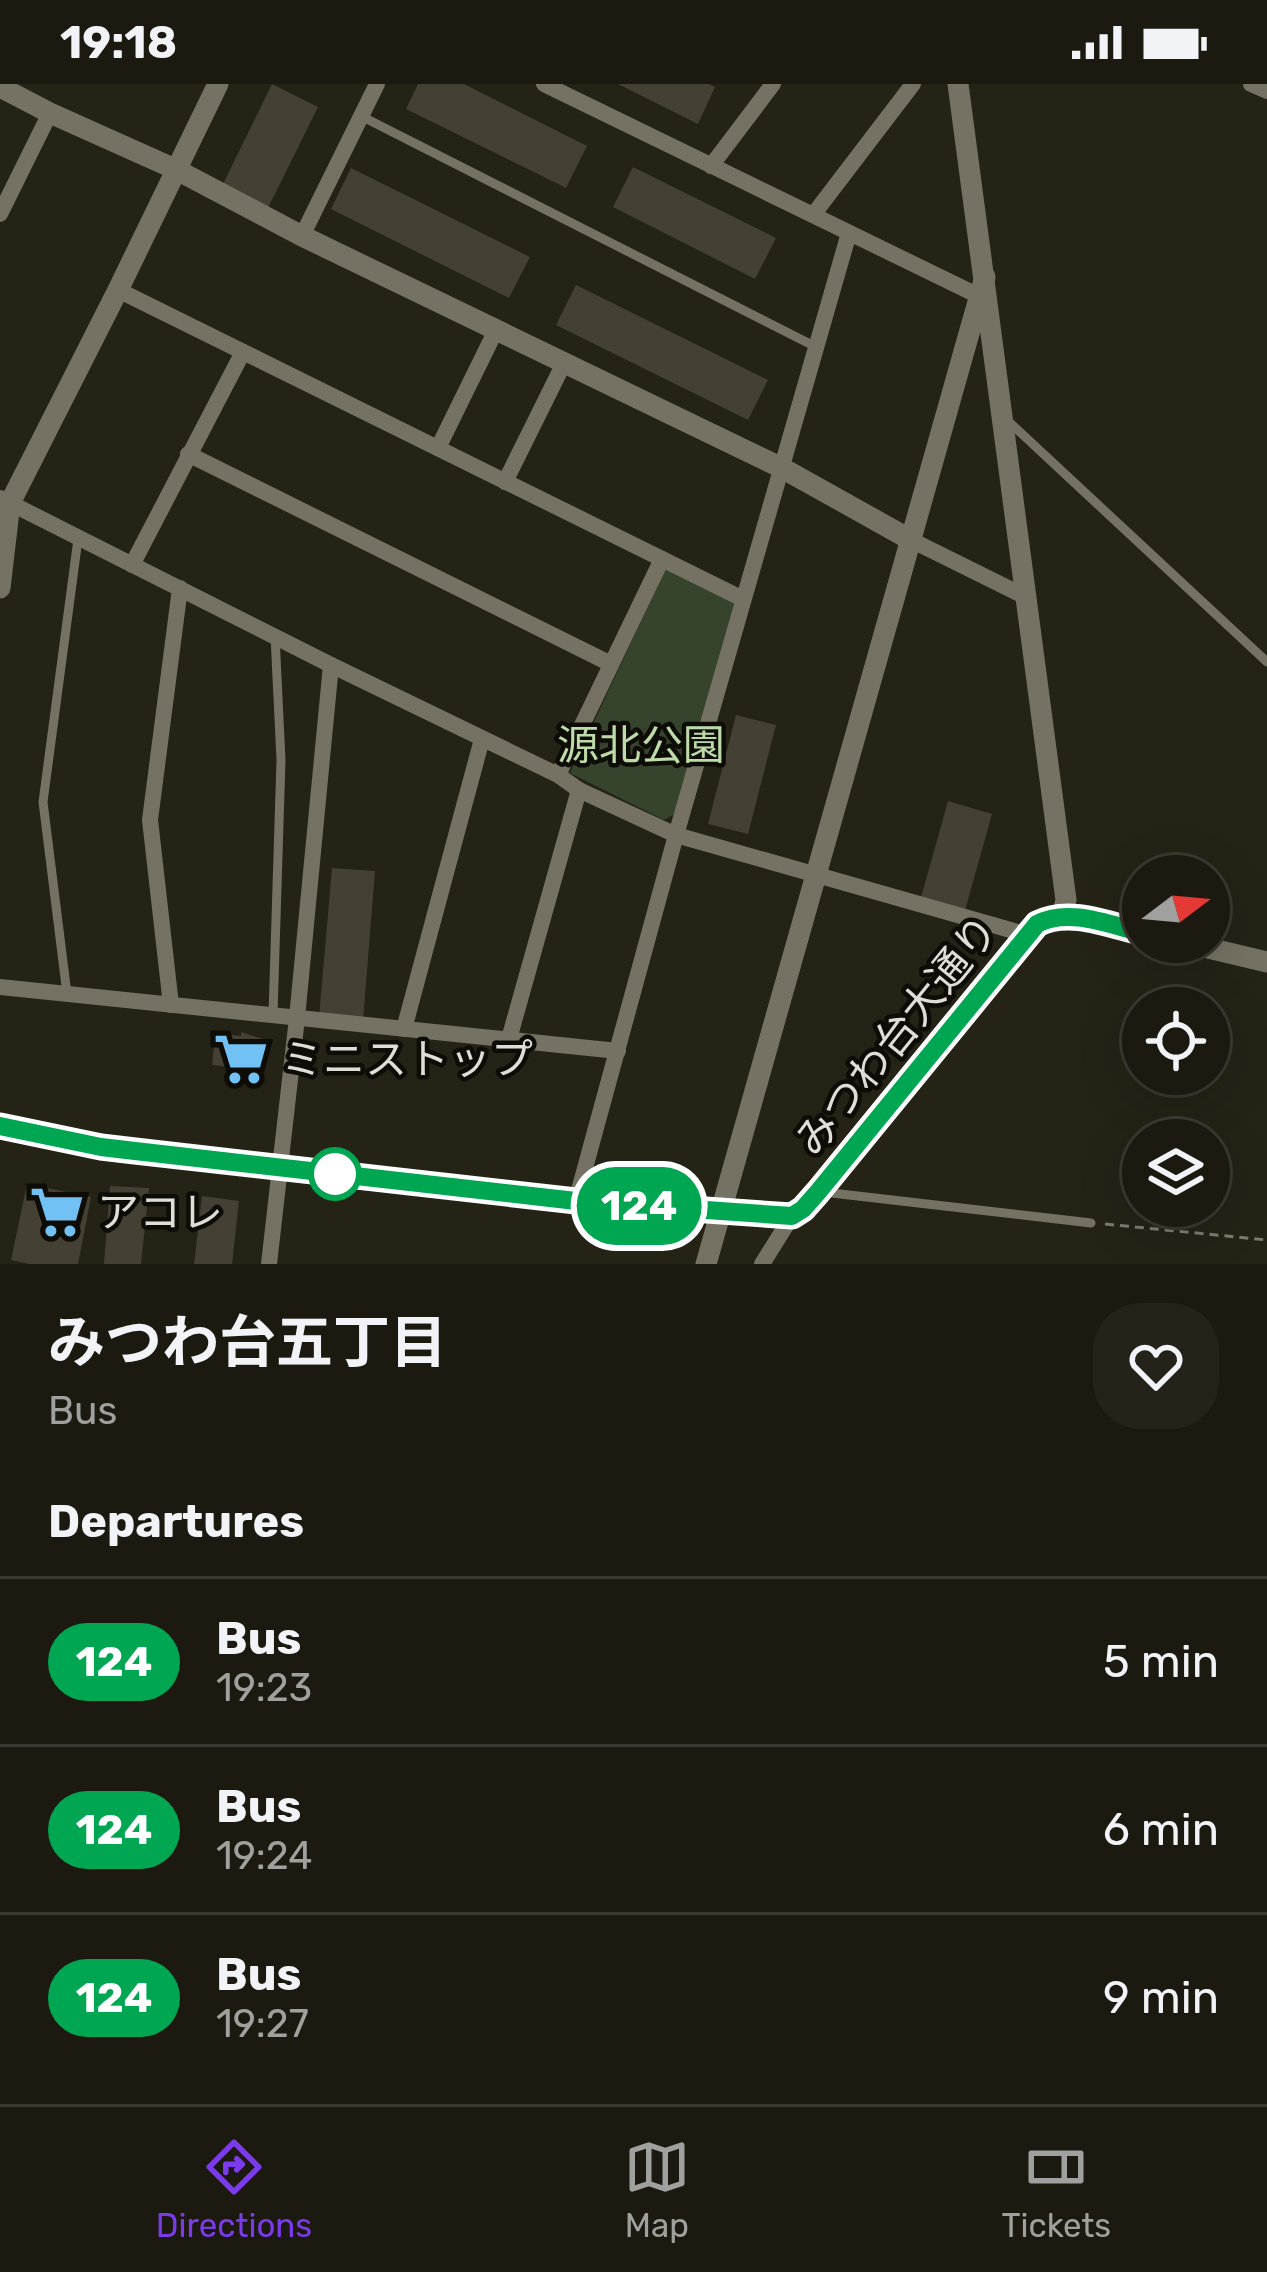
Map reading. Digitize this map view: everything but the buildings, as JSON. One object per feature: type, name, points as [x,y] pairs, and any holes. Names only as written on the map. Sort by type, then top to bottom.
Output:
[{"type":"street","points":[[0,588],[5,501],[118,290],[218,84]]},
{"type":"street","points":[[302,236],[377,84]]},
{"type":"street","points":[[544,84],[849,233],[982,287]]},
{"type":"street","points":[[712,166],[772,84]]},
{"type":"street","points":[[813,215],[913,84]]},
{"type":"street","points":[[958,84],[1066,900],[1062,917]]},
{"type":"street","points":[[1251,84],[1267,91]]},
{"type":"street","points":[[0,87],[782,468],[1026,597]]},
{"type":"street","points":[[0,214],[50,112]]},
{"type":"street","points":[[576,1201],[849,233]]},
{"type":"street","points":[[706,1264],[982,287]]},
{"type":"street","points":[[118,290],[743,599]]},
{"type":"street","points":[[438,448],[496,330]]},
{"type":"street","points":[[133,565],[243,352]]},
{"type":"street","points":[[505,482],[564,363]]},
{"type":"street","points":[[188,454],[611,664]]},
{"type":"street","points":[[5,501],[676,835],[1028,935]]},
{"type":"street","points":[[558,775],[662,559]]},
{"type":"street","points":[[171,1004],[150,820],[180,588]]},
{"type":"street","points":[[269,1264],[331,665]]},
{"type":"street","points":[[404,1029],[482,739]]},
{"type":"street","points":[[509,1040],[579,790]]},
{"type":"street","name":"みつわ台大通り","points":[[0,1126],[101,1147],[576,1201],[792,1216],[818,1192],[1037,924],[1062,917],[1122,928]]},
{"type":"street","points":[[1230,953],[1267,962]]},
{"type":"street","points":[[0,987],[618,1051]]},
{"type":"street","points":[[762,1264],[792,1216]]},
{"type":"lane","points":[[361,116],[816,346]]},
{"type":"lane","points":[[1003,416],[1267,662]]},
{"type":"lane","points":[[67,994],[43,802],[78,539]]},
{"type":"lane","points":[[273,1015],[281,760],[274,636]]},
{"type":"lane","points":[[818,1192],[1091,1223]]},
{"type":"path","points":[[1091,1223],[1267,1240]]},
{"type":"green space","name":"源北公園","points":[[666,568],[733,603],[736,611],[677,813],[664,820],[570,773]]},
{"type":"bus line","name":"124","points":[[0,1126],[135,1151],[576,1201],[792,1216],[818,1192],[1037,924],[1062,917],[1122,928]]},
{"type":"place","name":"ミニストップ","points":[[241,1059]]},
{"type":"place","name":"アコレ","points":[[57,1212]]}]
